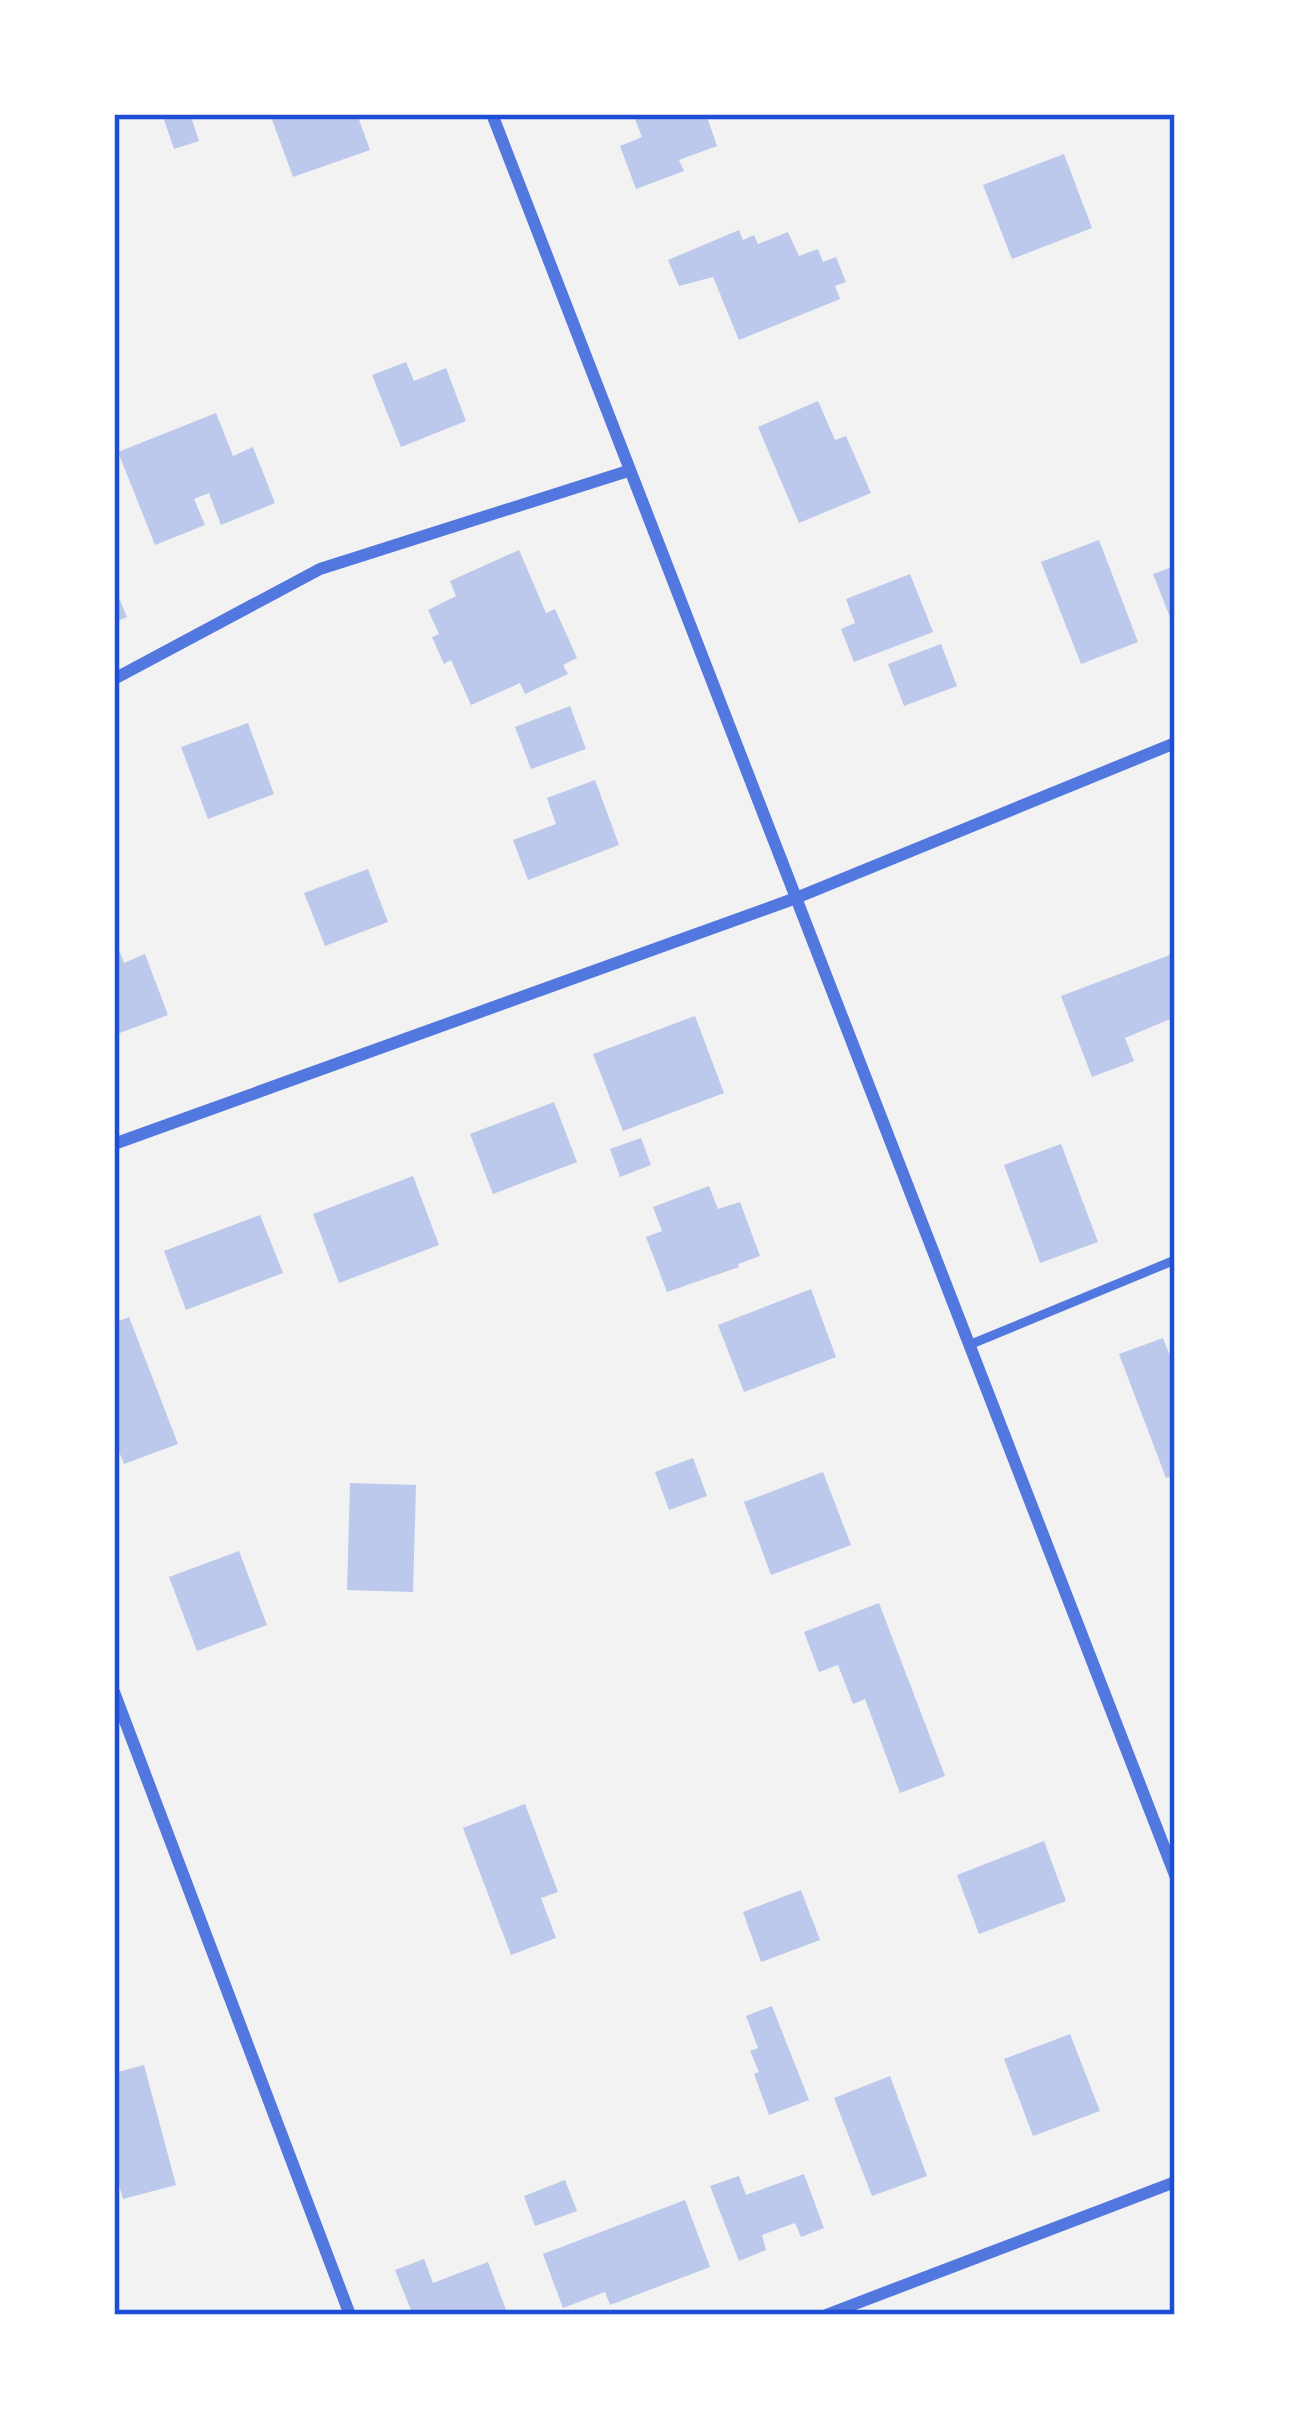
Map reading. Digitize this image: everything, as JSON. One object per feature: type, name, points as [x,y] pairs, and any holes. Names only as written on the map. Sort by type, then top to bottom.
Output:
[{"type":"street","points":[[492,114],[1175,1875]]},
{"type":"street","points":[[114,679],[320,569],[628,471]]},
{"type":"street","points":[[114,1144],[796,898],[1175,743]]},
{"type":"street","points":[[114,1692],[350,2315]]},
{"type":"street","points":[[826,2315],[1175,2182]]},
{"type":"lane","points":[[969,1345],[1175,1260]]},
{"type":"building","points":[[162,114],[190,114],[199,141],[174,149]]},
{"type":"building","points":[[270,114],[357,114],[370,150],[293,177]]},
{"type":"building","points":[[648,114],[706,114],[717,146],[679,160],[684,171],[636,189],[620,146],[642,137],[635,119]]},
{"type":"building","points":[[1064,154],[1092,228],[1012,259],[983,185]]},
{"type":"building","points":[[739,230],[743,240],[754,235],[758,244],[788,232],[799,256],[818,249],[823,262],[836,257],[846,282],[835,286],[840,299],[739,340],[713,277],[679,286],[668,260]]},
{"type":"building","points":[[406,362],[414,381],[446,368],[466,421],[401,447],[372,375]]},
{"type":"building","points":[[818,401],[835,440],[846,436],[871,493],[799,523],[758,427]]},
{"type":"building","points":[[216,413],[233,456],[253,447],[275,503],[221,525],[209,493],[194,499],[205,525],[155,545],[118,452]]},
{"type":"building","points":[[1099,540],[1138,642],[1081,664],[1041,562]]},
{"type":"building","points":[[519,550],[546,613],[555,609],[577,658],[563,665],[568,674],[525,694],[520,683],[471,705],[451,660],[444,664],[432,637],[439,634],[428,610],[456,596],[450,581]]},
{"type":"building","points":[[1175,566],[1175,630],[1153,574]]},
{"type":"building","points":[[910,574],[933,632],[854,662],[841,629],[855,623],[846,599]]},
{"type":"building","points":[[114,586],[127,617],[114,623]]},
{"type":"building","points":[[941,644],[957,686],[904,706],[888,664]]},
{"type":"building","points":[[570,706],[586,749],[531,769],[515,727]]},
{"type":"building","points":[[248,723],[274,794],[208,819],[181,747]]},
{"type":"building","points":[[595,780],[619,845],[528,880],[513,840],[556,824],[547,798]]},
{"type":"building","points":[[368,869],[388,922],[325,946],[304,893]]},
{"type":"building","points":[[114,937],[124,963],[145,954],[168,1015],[117,1034]]},
{"type":"building","points":[[1175,953],[1175,1017],[1125,1038],[1134,1061],[1092,1077],[1061,996]]},
{"type":"building","points":[[695,1016],[724,1093],[623,1131],[593,1054]]},
{"type":"building","points":[[554,1102],[577,1162],[493,1194],[470,1134]]},
{"type":"building","points":[[641,1138],[651,1165],[620,1177],[610,1149]]},
{"type":"building","points":[[1061,1144],[1098,1242],[1040,1263],[1004,1165]]},
{"type":"building","points":[[413,1176],[439,1245],[339,1283],[313,1214]]},
{"type":"building","points":[[709,1186],[718,1209],[740,1202],[760,1256],[667,1292],[646,1237],[662,1231],[653,1207]]},
{"type":"building","points":[[260,1215],[283,1273],[186,1310],[164,1251]]},
{"type":"building","points":[[811,1289],[836,1357],[744,1392],[718,1325]]},
{"type":"building","points":[[129,1317],[178,1444],[124,1464],[114,1439],[114,1323]]},
{"type":"building","points":[[1163,1338],[1175,1369],[1175,1474],[1166,1478],[1119,1354]]},
{"type":"building","points":[[693,1458],[707,1496],[669,1510],[655,1472]]},
{"type":"building","points":[[823,1472],[851,1545],[771,1575],[744,1502]]},
{"type":"building","points":[[350,1483],[416,1485],[413,1592],[347,1590]]},
{"type":"building","points":[[239,1551],[267,1625],[197,1651],[169,1577]]},
{"type":"building","points":[[879,1603],[945,1776],[900,1793],[865,1699],[853,1704],[838,1665],[819,1672],[804,1632]]},
{"type":"building","points":[[525,1804],[558,1892],[541,1898],[556,1938],[511,1955],[463,1828]]},
{"type":"building","points":[[1044,1841],[1066,1901],[979,1934],[957,1875]]},
{"type":"building","points":[[801,1890],[820,1940],[761,1962],[743,1912]]},
{"type":"building","points":[[772,2006],[809,2100],[769,2115],[754,2074],[759,2072],[750,2051],[758,2048],[746,2016]]},
{"type":"building","points":[[1070,2034],[1100,2111],[1033,2136],[1004,2059]]},
{"type":"building","points":[[144,2065],[176,2185],[123,2199],[114,2165],[114,2073]]},
{"type":"building","points":[[890,2076],[927,2176],[872,2196],[834,2098]]},
{"type":"building","points":[[804,2174],[824,2228],[801,2237],[795,2223],[762,2235],[766,2250],[739,2261],[710,2186],[739,2176],[746,2195]]},
{"type":"building","points":[[565,2180],[577,2211],[535,2226],[524,2196]]},
{"type":"building","points":[[685,2200],[710,2267],[610,2305],[605,2292],[563,2308],[543,2254]]},
{"type":"building","points":[[424,2259],[433,2283],[488,2262],[508,2315],[413,2315],[395,2270]]}]
